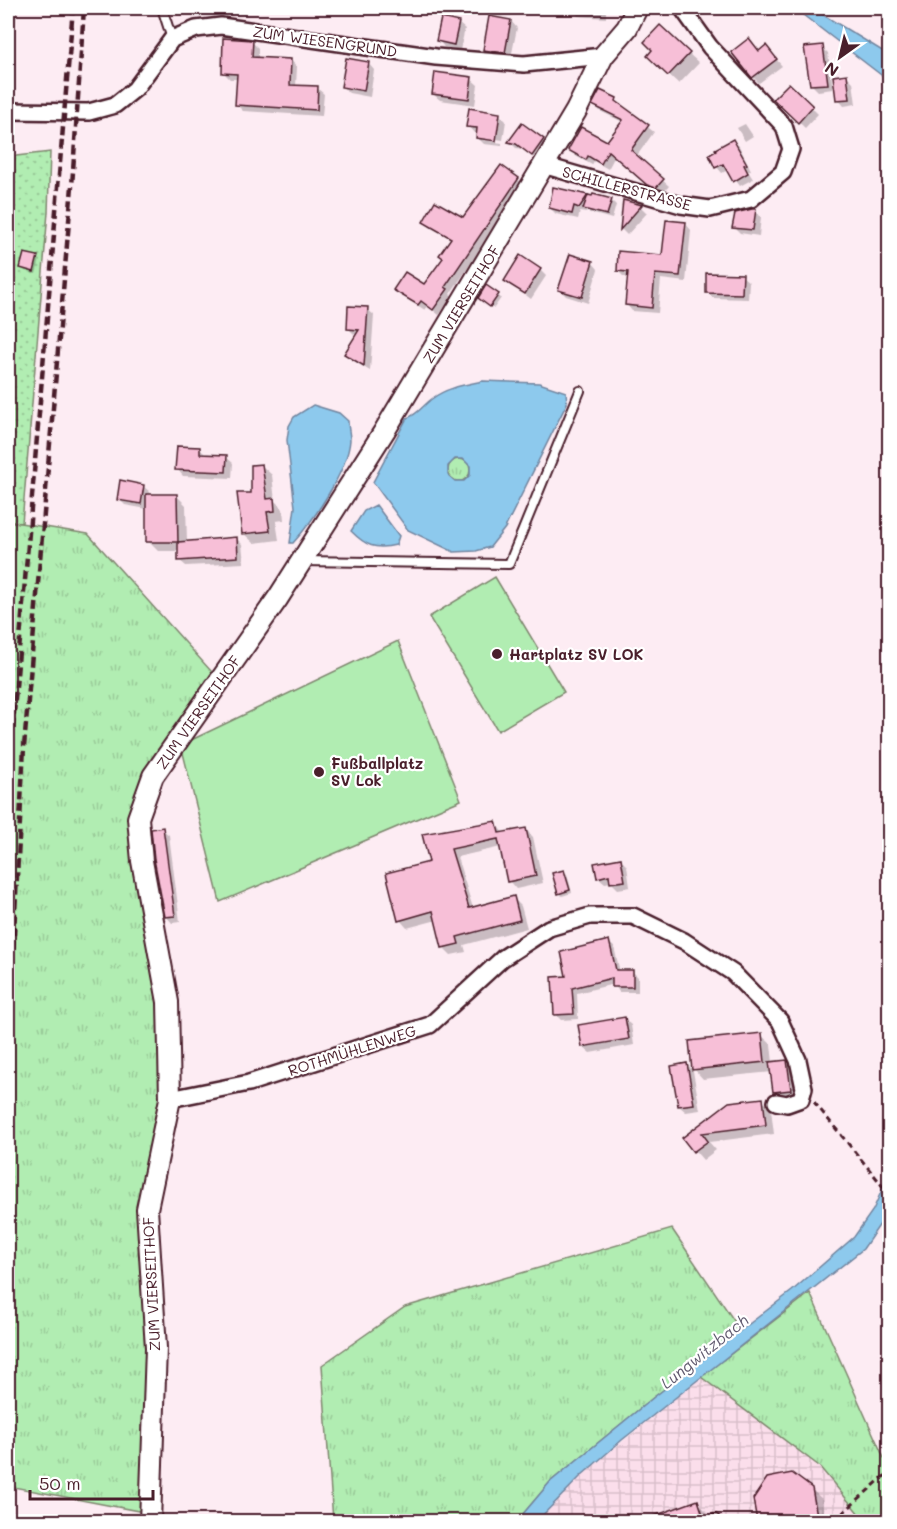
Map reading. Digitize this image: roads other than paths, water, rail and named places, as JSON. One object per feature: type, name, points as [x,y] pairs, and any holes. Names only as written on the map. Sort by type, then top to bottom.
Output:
[{"type":"street","name":"ZUM VIERSEITHOF","points":[[150,1521],[156,1348],[147,1209],[170,1100],[168,1002],[142,861],[138,818],[153,776],[278,598],[391,420],[576,111],[603,56],[627,28],[637,8]]},
{"type":"street","name":"SCHILLERSTRASSE","points":[[543,165],[681,205],[710,209],[751,199],[783,172],[791,149],[784,126],[710,47],[682,8]]},
{"type":"street","name":"ZUM WIESENGRUND","points":[[172,39],[196,29],[221,26],[447,58],[524,64],[603,56]]},
{"type":"street","points":[[8,111],[89,112],[115,105],[135,89],[172,39]]},
{"type":"street","name":"ROTHMÜHLENWEG","points":[[170,1100],[249,1083],[430,1025],[503,958],[549,928],[591,916],[633,916],[684,941],[733,973],[780,1021],[798,1060],[804,1088],[801,1099],[787,1104],[776,1102]]},
{"type":"lane","points":[[162,8],[172,39]]},
{"type":"lane","points":[[301,561],[509,564],[580,391]]},
{"type":"water","points":[[794,8],[812,8],[889,55],[889,81]]},
{"type":"water","points":[[483,381],[539,383],[566,392],[567,403],[505,528],[490,547],[476,551],[454,552],[408,530],[373,482],[407,418],[445,391]],"holes":[[[455,459],[463,459],[470,466],[470,475],[464,481],[455,481],[448,475],[448,466]]]},
{"type":"water","points":[[313,405],[339,413],[348,421],[350,440],[348,452],[336,480],[319,509],[293,543],[290,543],[295,507],[287,440],[289,426],[294,417]]},
{"type":"water","points":[[376,505],[399,536],[396,545],[371,546],[351,531],[364,511]]},
{"type":"water","points":[[889,1174],[889,1211],[863,1249],[622,1440],[582,1475],[537,1521],[517,1521],[550,1482],[654,1397],[792,1291],[854,1237],[873,1210]]},
{"type":"railway","points":[[8,809],[11,747],[73,8]]},
{"type":"railway","points":[[8,1043],[24,747],[72,186],[84,8]]},
{"type":"place","name":"Hartplatz SV LOK","points":[[497,654]]},
{"type":"place","name":"Fußballplatz SV Lok","points":[[319,772]]},
{"type":"water label","name":"Lungwitzbach","points":[[704,1351]]}]
